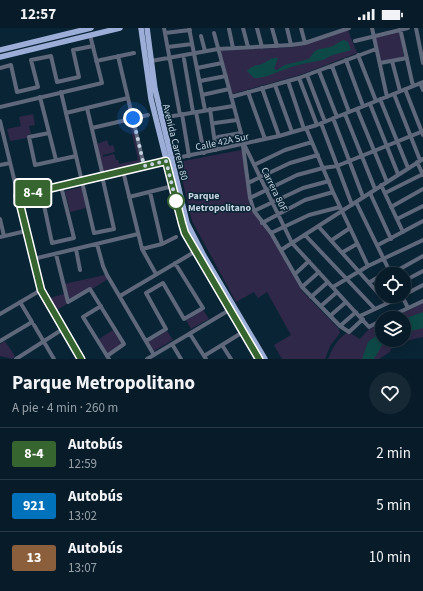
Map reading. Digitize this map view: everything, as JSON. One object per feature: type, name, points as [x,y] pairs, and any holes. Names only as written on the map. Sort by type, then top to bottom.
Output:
[{"type":"main road","points":[[0,50],[91,28]]},
{"type":"main road","points":[[0,57],[120,28]]},
{"type":"main road","name":"Avenida Carrera 80","points":[[141,28],[148,84],[189,227],[233,308],[243,332],[259,359]]},
{"type":"main road","name":"Avenida Carrera 80","points":[[147,28],[154,89],[161,118],[173,186],[184,229],[265,359]]},
{"type":"street","points":[[164,28],[189,156]]},
{"type":"street","points":[[243,28],[248,47]]},
{"type":"street","points":[[257,28],[262,47]]},
{"type":"street","points":[[272,28],[277,46]]},
{"type":"street","points":[[287,28],[291,45]]},
{"type":"street","points":[[301,28],[305,43]]},
{"type":"street","points":[[329,28],[330,34]]},
{"type":"street","points":[[151,61],[218,49],[305,43],[349,28]]},
{"type":"street","points":[[372,28],[387,97]]},
{"type":"street","points":[[355,41],[408,28]]},
{"type":"street","points":[[416,28],[423,63]]},
{"type":"street","points":[[165,33],[190,29],[205,110]]},
{"type":"street","points":[[229,29],[233,48]]},
{"type":"street","points":[[400,29],[413,86]]},
{"type":"street","name":"Carrera 80F","points":[[214,32],[244,144],[292,243],[369,327],[375,324]]},
{"type":"street","points":[[0,107],[102,83],[90,35]]},
{"type":"street","points":[[201,36],[205,51]]},
{"type":"street","points":[[168,47],[192,44]]},
{"type":"street","points":[[0,68],[11,65],[17,92],[38,87],[31,60],[51,56],[57,82],[79,77],[73,50],[93,46]]},
{"type":"street","points":[[231,97],[299,78],[376,49]]},
{"type":"street","points":[[96,61],[134,53]]},
{"type":"street","points":[[358,55],[398,142],[408,168]]},
{"type":"street","points":[[118,56],[144,166]]},
{"type":"street","points":[[380,63],[407,58]]},
{"type":"street","points":[[184,59],[204,153]]},
{"type":"street","points":[[346,60],[363,106]]},
{"type":"street","points":[[392,61],[400,91]]},
{"type":"street","points":[[197,68],[222,63]]},
{"type":"street","points":[[332,66],[362,156],[375,189]]},
{"type":"street","points":[[319,71],[363,197]]},
{"type":"street","points":[[307,75],[321,123],[337,166],[354,203],[378,245],[388,267]]},
{"type":"street","points":[[200,81],[226,76]]},
{"type":"street","points":[[299,78],[321,123]]},
{"type":"street","points":[[288,81],[305,128],[368,266]]},
{"type":"street","points":[[422,83],[423,90]]},
{"type":"street","name":"Calle 42A Sur","points":[[18,196],[81,181],[102,174],[123,171],[265,140],[335,118],[422,83]]},
{"type":"street","points":[[275,85],[292,132]]},
{"type":"street","points":[[262,88],[279,136]]},
{"type":"street","points":[[202,95],[229,89]]},
{"type":"street","points":[[250,198],[297,175],[337,166],[411,136],[423,133],[405,89]]},
{"type":"street","points":[[61,92],[94,234],[114,229],[87,108]]},
{"type":"street","points":[[248,92],[265,140]]},
{"type":"street","points":[[385,193],[423,175],[420,161],[394,94]]},
{"type":"street","points":[[40,97],[56,160]]},
{"type":"street","points":[[66,113],[128,98]]},
{"type":"street","points":[[370,104],[398,174]]},
{"type":"street","points":[[161,118],[233,106]]},
{"type":"street","points":[[210,109],[216,150]]},
{"type":"street","points":[[357,109],[387,182]]},
{"type":"street","points":[[92,128],[148,115]]},
{"type":"street","points":[[215,123],[237,120]]},
{"type":"street","points":[[0,121],[2,143],[10,163],[41,290],[81,359]]},
{"type":"street","points":[[49,132],[29,137],[35,166],[76,156]]},
{"type":"street","points":[[218,137],[240,133]]},
{"type":"street","points":[[254,165],[285,150],[312,142]]},
{"type":"street","points":[[244,144],[243,150],[250,198],[254,211],[271,234],[302,287],[340,326],[349,332],[361,318],[387,303]]},
{"type":"street","points":[[248,183],[290,164],[318,155]]},
{"type":"street","points":[[280,250],[305,235],[341,209],[354,203],[420,161]]},
{"type":"street","points":[[0,165],[10,163]]},
{"type":"street","points":[[123,171],[142,249],[156,274]]},
{"type":"street","points":[[254,211],[303,188],[329,181]]},
{"type":"street","points":[[381,185],[403,232]]},
{"type":"street","points":[[41,191],[52,243],[74,238],[61,186]]},
{"type":"street","points":[[129,197],[173,186]]},
{"type":"street","points":[[391,207],[423,189]]},
{"type":"street","points":[[150,192],[162,244]]},
{"type":"street","points":[[262,223],[305,200],[333,192]]},
{"type":"street","points":[[370,193],[391,238]]},
{"type":"street","points":[[397,219],[423,206]]},
{"type":"street","points":[[271,234],[309,215],[341,209]]},
{"type":"street","points":[[0,219],[2,236],[26,231]]},
{"type":"street","points":[[378,245],[423,221]]},
{"type":"street","points":[[318,226],[375,287]]},
{"type":"street","points":[[332,240],[350,228]]},
{"type":"street","points":[[33,259],[138,234]]},
{"type":"street","points":[[305,235],[375,309]]},
{"type":"street","points":[[142,249],[162,244],[176,237]]},
{"type":"street","points":[[333,287],[368,266],[423,240]]},
{"type":"street","points":[[97,244],[103,266],[154,355]]},
{"type":"street","points":[[343,252],[357,244]]},
{"type":"street","points":[[76,249],[80,270]]},
{"type":"street","points":[[120,296],[196,250]]},
{"type":"street","points":[[56,254],[68,302],[90,288],[101,306],[124,345],[108,357],[84,317],[101,306]]},
{"type":"street","points":[[402,267],[423,256]]},
{"type":"street","points":[[295,274],[309,261]]},
{"type":"street","points":[[146,341],[166,329],[146,293],[163,283],[184,319],[203,308],[175,263]]},
{"type":"street","points":[[411,277],[423,271]]},
{"type":"street","points":[[302,287],[319,272]]},
{"type":"street","points":[[370,282],[375,279]]},
{"type":"street","points":[[311,297],[328,282]]},
{"type":"street","points":[[411,292],[423,285]]},
{"type":"street","points":[[0,314],[41,290]]},
{"type":"street","points":[[321,306],[337,292]]},
{"type":"street","points":[[402,311],[423,301]]},
{"type":"street","points":[[20,302],[54,359]]},
{"type":"street","points":[[330,316],[346,302]]},
{"type":"street","points":[[406,303],[408,308]]},
{"type":"street","points":[[147,359],[233,308]]},
{"type":"street","points":[[340,326],[356,312]]},
{"type":"street","points":[[2,340],[33,323]]},
{"type":"street","points":[[16,359],[63,329]]},
{"type":"street","points":[[190,334],[205,358],[243,332]]},
{"type":"street","points":[[172,344],[181,359]]},
{"type":"street","points":[[222,345],[231,359]]},
{"type":"shaded area","points":[[348,30],[357,53],[300,75],[232,94],[221,51],[293,47],[323,39]]},
{"type":"shaded area","points":[[399,31],[404,57],[381,62],[375,36]]},
{"type":"shaded area","points":[[344,40],[348,42],[351,50],[332,55],[323,60],[295,66],[262,77],[254,78],[247,71],[252,67],[278,58],[274,69],[277,70],[285,65],[309,59],[314,52]]},
{"type":"shaded area","points":[[33,114],[35,125],[29,126],[31,134],[27,135],[27,138],[10,141],[7,129],[21,126],[19,117]]},
{"type":"shaded area","points":[[131,120],[141,162],[103,171],[97,144],[107,140],[109,146],[113,145],[115,152],[103,155],[103,157],[114,154],[119,164],[138,160],[129,121]]},
{"type":"shaded area","points":[[241,150],[243,153],[249,204],[273,239],[302,291],[339,329],[340,333],[330,346],[325,359],[282,359],[274,345],[291,335],[267,292],[258,298],[254,292],[236,302],[192,221],[178,162]]},
{"type":"shaded area","points":[[82,187],[86,208],[70,212],[65,191]]},
{"type":"shaded area","points":[[105,275],[108,279],[92,289],[91,287],[66,301],[67,304],[57,310],[50,298],[67,293],[64,284]]},
{"type":"shaded area","points":[[423,303],[423,337],[411,340],[411,311],[407,311]]},
{"type":"shaded area","points":[[203,310],[209,319],[191,329],[186,320]]},
{"type":"shaded area","points":[[423,312],[423,328],[411,331],[411,316]]},
{"type":"shaded area","points":[[375,326],[375,347],[392,347],[390,352],[379,359],[328,359],[341,337],[348,332],[360,339],[368,330]]},
{"type":"shaded area","points":[[113,330],[122,345],[108,354],[99,339]]},
{"type":"shaded area","points":[[167,331],[173,340],[154,351],[148,342]]},
{"type":"shaded area","points":[[375,336],[375,347],[381,347],[374,359],[362,359],[368,342]]},
{"type":"shaded area","points":[[5,341],[15,356],[13,359],[0,356],[0,344]]},
{"type":"bus line","name":"8-4","points":[[81,359],[41,290],[18,196],[166,161],[185,233],[259,359]]},
{"type":"place","name":"Parque Metropolitano","points":[[176,201]]},
{"type":"route","points":[[133,118],[144,166],[166,161],[176,201]]}]
